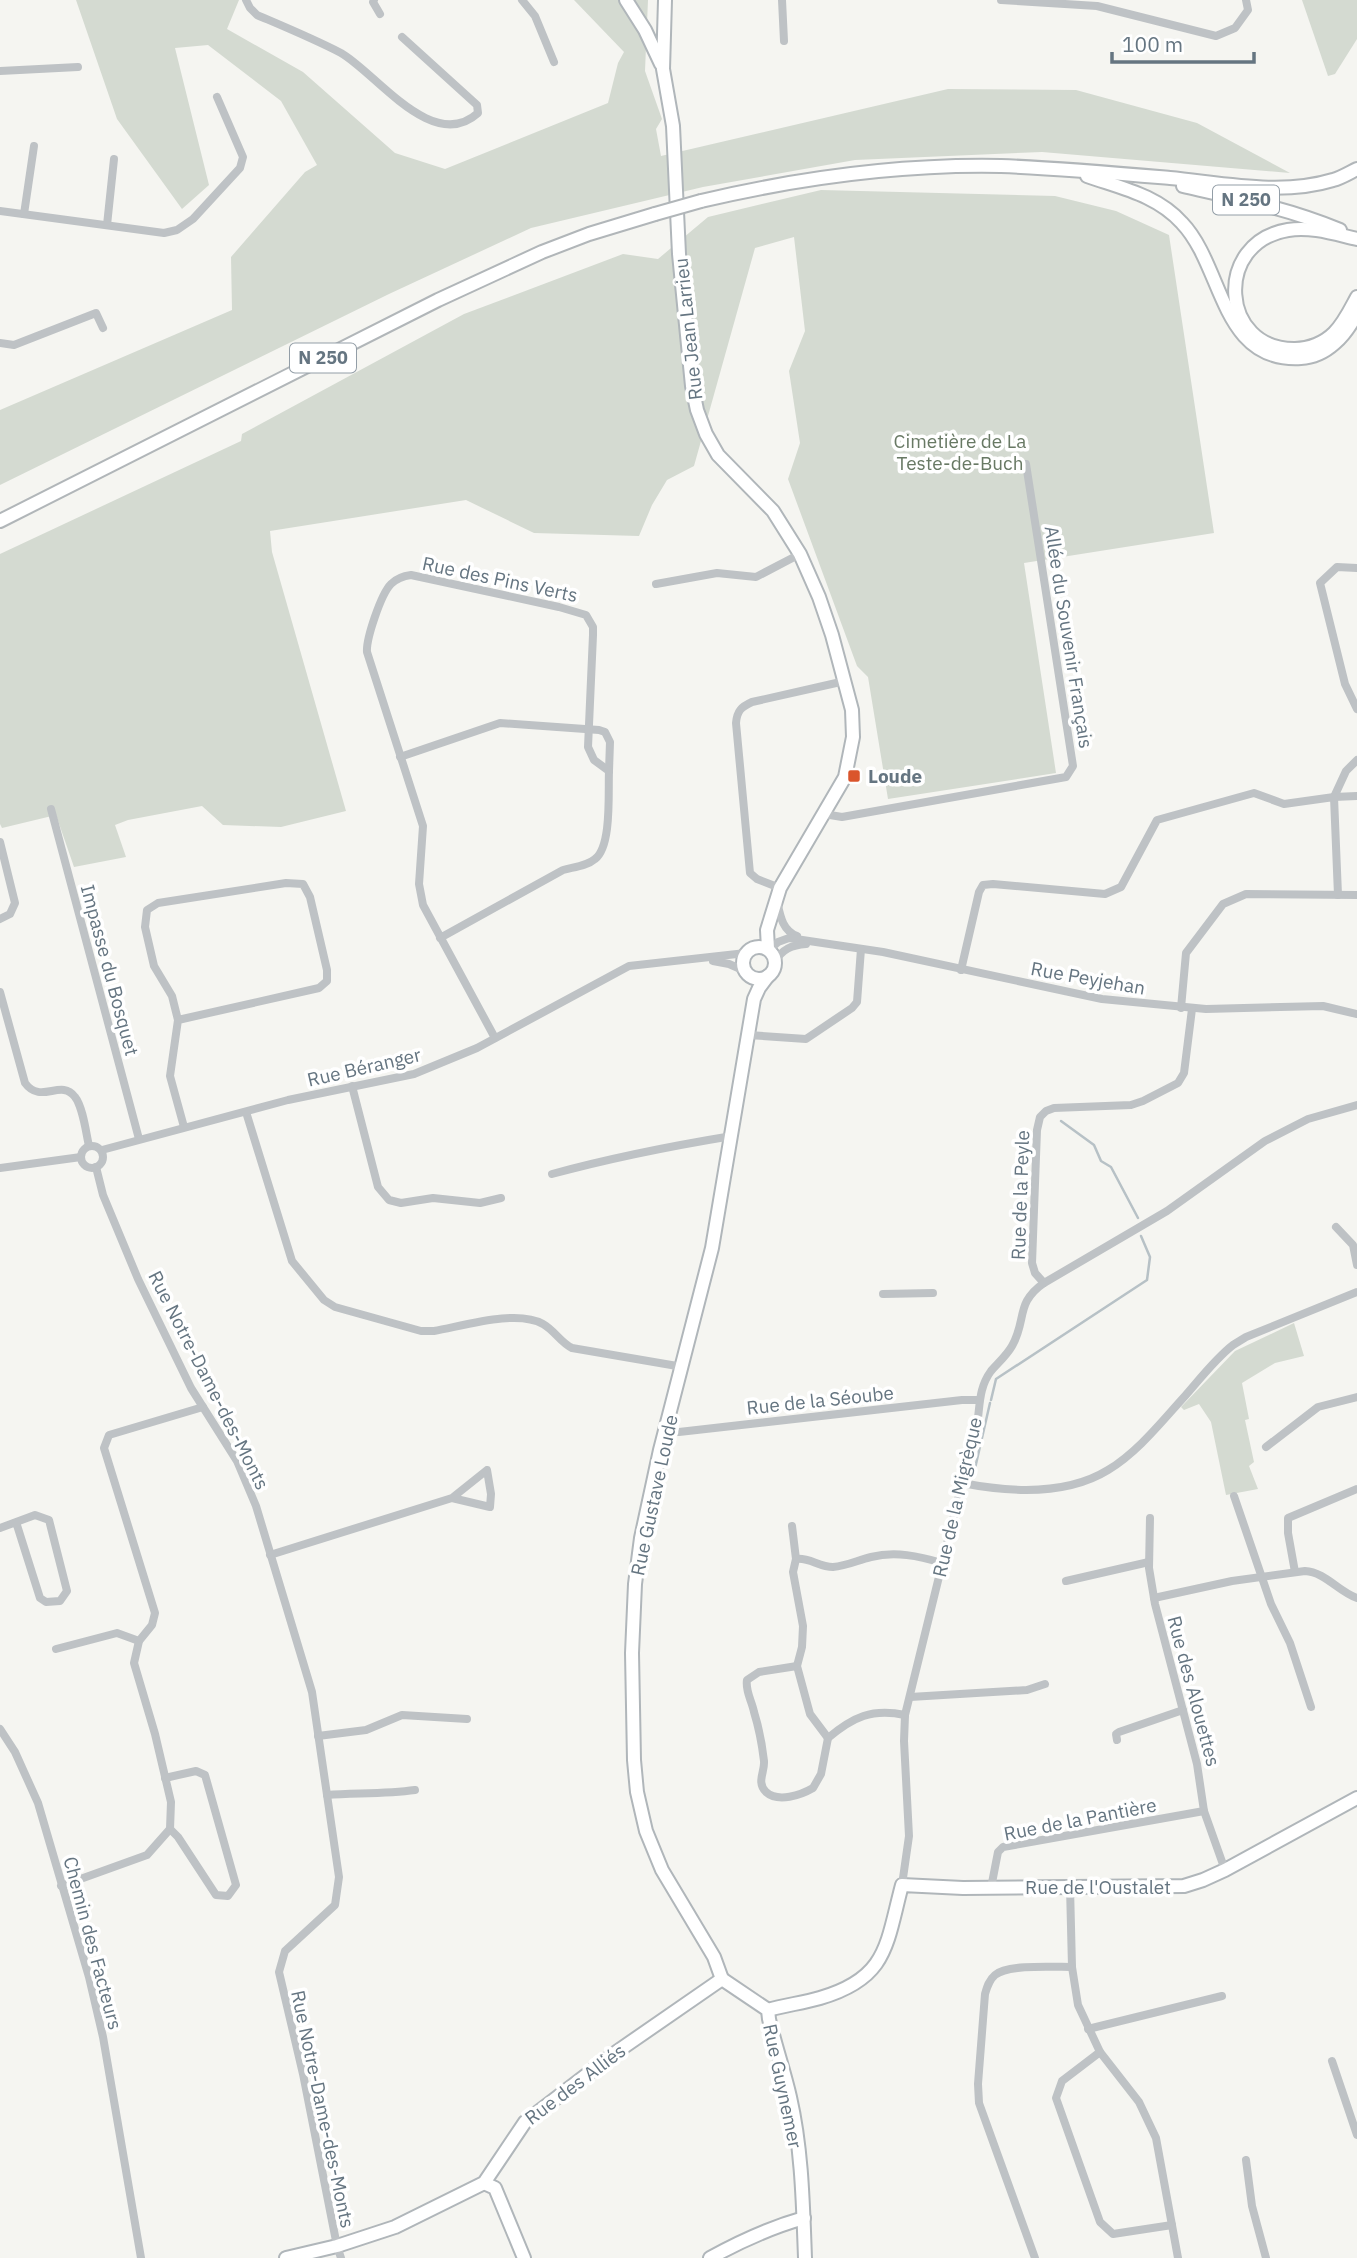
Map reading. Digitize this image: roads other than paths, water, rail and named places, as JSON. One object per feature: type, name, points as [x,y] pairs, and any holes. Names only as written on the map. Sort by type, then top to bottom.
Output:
[{"type":"street","points":[[246,0],[257,15],[356,63],[420,117],[459,123],[478,113],[477,105],[402,37]]},
{"type":"street","points":[[374,0],[380,14]]},
{"type":"street","points":[[522,0],[535,16],[554,62]]},
{"type":"street","points":[[626,0],[645,30],[663,69]]},
{"type":"street","name":"Rue Jean Larrieu","points":[[665,0],[663,69],[673,126],[679,254],[697,410],[718,455],[773,511],[800,554],[822,604],[853,716],[849,762],[843,782],[798,855],[779,894],[767,930],[760,941],[747,952]]},
{"type":"street","points":[[782,0],[784,41]]},
{"type":"street","points":[[1001,0],[1097,6],[1216,36],[1235,28],[1248,10],[1245,0]]},
{"type":"street","points":[[0,71],[78,67]]},
{"type":"street","points":[[0,211],[164,233],[177,230],[193,219],[240,169],[243,157],[217,97]]},
{"type":"street","points":[[24,214],[34,146]]},
{"type":"street","points":[[107,225],[114,159]]},
{"type":"street","name":"N 250","points":[[0,522],[450,294],[542,252],[655,214],[758,187],[870,172],[999,166],[1131,175],[1256,202],[1323,222],[1357,238]]},
{"type":"street","points":[[1066,170],[1153,199],[1181,221],[1207,260],[1221,298],[1239,331],[1261,350],[1293,359],[1316,355],[1339,341],[1357,313]]},
{"type":"street","points":[[1131,175],[1258,187],[1298,187],[1333,180],[1357,170]]},
{"type":"street","points":[[1357,238],[1307,229],[1287,230],[1268,237],[1254,245],[1244,258],[1238,268],[1235,285],[1238,309],[1247,327],[1272,345],[1286,349],[1304,349],[1319,344],[1334,334],[1357,297]]},
{"type":"street","points":[[0,343],[15,345],[96,313],[103,328]]},
{"type":"street","name":"Allée du Souvenir Français","points":[[824,814],[842,817],[1066,777],[1073,766],[1026,464]]},
{"type":"street","points":[[656,584],[717,573],[755,577],[800,554]]},
{"type":"street","points":[[1357,568],[1336,568],[1320,583],[1345,684],[1357,709]]},
{"type":"street","name":"Rue des Pins Verts","points":[[495,1038],[440,938],[420,895],[423,826],[366,647],[387,589],[399,578],[411,575],[586,615],[593,627],[590,754],[608,771]]},
{"type":"street","points":[[779,894],[752,876],[749,869],[736,723],[738,712],[752,702],[845,681]]},
{"type":"street","points":[[400,757],[500,723],[589,729],[605,732],[608,736],[607,828],[605,844],[600,854],[584,865],[563,870],[440,938]]},
{"type":"street","points":[[1338,895],[1334,797],[1346,771],[1357,760]]},
{"type":"street","points":[[961,970],[979,892],[983,885],[1105,894],[1114,892],[1121,887],[1157,820],[1254,793],[1284,804],[1357,796]]},
{"type":"street","name":"Impasse du Bosquet","points":[[51,809],[139,1139]]},
{"type":"street","points":[[0,842],[15,903],[10,914],[0,919]]},
{"type":"street","points":[[178,1020],[318,988],[327,981],[327,970],[310,897],[303,884],[286,883],[158,903],[147,910],[145,927],[154,966],[172,996],[178,1020],[170,1076],[184,1127]]},
{"type":"street","name":"Rue Peyjehan","points":[[779,894],[781,917],[788,931],[816,943]]},
{"type":"street","points":[[1181,1007],[1186,953],[1223,905],[1246,894],[1357,895]]},
{"type":"street","name":"Rue Jean Larrieu","points":[[767,930],[768,950]]},
{"type":"street","name":"Rue Peyjehan","points":[[768,950],[789,938],[861,949],[1095,998],[1192,1009],[1323,1006],[1357,1014]]},
{"type":"street","name":"Rue Peyjehan","points":[[775,962],[780,954],[791,946],[816,943]]},
{"type":"street","points":[[757,947],[768,950],[775,962],[772,972],[758,979],[746,973],[743,960],[747,952],[757,947]]},
{"type":"street","points":[[748,1035],[806,1039],[852,1008],[857,1002],[861,949]]},
{"type":"street","name":"Rue Béranger","points":[[102,1150],[288,1100],[424,1071],[495,1038],[629,966],[747,952]]},
{"type":"street","name":"Rue Béranger","points":[[699,958],[729,964],[746,973]]},
{"type":"street","name":"Rue Gustave Loude","points":[[746,973],[754,999]]},
{"type":"street","name":"Rue Gustave Loude","points":[[722,1979],[714,1957],[655,1856],[641,1812],[634,1760],[632,1653],[635,1584],[641,1538],[712,1248],[754,999],[768,976]]},
{"type":"street","points":[[0,992],[25,1083],[35,1093],[61,1090],[72,1094],[78,1101],[89,1146]]},
{"type":"street","name":"Rue de la Peyle","points":[[1044,1283],[1034,1269],[1031,1255],[1037,1130],[1040,1117],[1046,1111],[1059,1107],[1131,1105],[1178,1083],[1184,1073],[1192,1009]]},
{"type":"street","points":[[352,1086],[378,1187],[389,1200],[401,1203],[433,1198],[480,1203],[501,1198]]},
{"type":"street","name":"Rue de la Migrèque","points":[[768,2010],[824,1997],[863,1980],[874,1969],[885,1948],[902,1885],[909,1836],[905,1715],[978,1418],[984,1382],[1014,1343],[1025,1301],[1044,1283],[1167,1211],[1265,1141],[1308,1119],[1357,1105]]},
{"type":"street","points":[[246,1112],[292,1261],[324,1300],[335,1307],[421,1331],[522,1318],[546,1326],[572,1348],[683,1367]]},
{"type":"street","points":[[552,1174],[664,1147],[732,1136]]},
{"type":"street","points":[[89,1146],[102,1150],[103,1160],[96,1167],[86,1166],[81,1157],[82,1151],[89,1146]]},
{"type":"street","points":[[0,1168],[81,1157]]},
{"type":"street","name":"Rue Notre-Dame-des-Monts","points":[[96,1167],[103,1195],[138,1279],[191,1388],[237,1461],[256,1506],[312,1692],[338,1877],[335,1905],[285,1951],[279,1972],[339,2252]]},
{"type":"street","points":[[1336,1227],[1353,1245],[1357,1265]]},
{"type":"street","points":[[962,1483],[1001,1490],[1024,1490],[1064,1486],[1096,1477],[1110,1470],[1141,1444],[1233,1345],[1357,1292]]},
{"type":"street","points":[[883,1294],[933,1293]]},
{"type":"street","points":[[1266,1447],[1318,1407],[1357,1397]]},
{"type":"street","name":"Rue de la Séoube","points":[[666,1430],[679,1432],[948,1401],[979,1400]]},
{"type":"street","points":[[166,1778],[195,1771],[205,1775],[236,1885],[228,1896],[216,1895],[170,1829],[171,1802],[166,1778],[134,1663],[139,1641],[152,1625],[155,1613],[104,1448],[109,1435],[203,1407]]},
{"type":"street","points":[[270,1555],[452,1498],[487,1470],[490,1507],[452,1498]]},
{"type":"street","points":[[1295,1572],[1288,1518],[1357,1489]]},
{"type":"street","points":[[1234,1496],[1273,1609],[1290,1643],[1311,1707]]},
{"type":"street","points":[[0,1528],[16,1522],[35,1515],[49,1520],[67,1591],[60,1601],[46,1602],[40,1598],[16,1522]]},
{"type":"street","name":"Rue des Alouettes","points":[[1150,1518],[1149,1562],[1154,1598],[1198,1764],[1204,1811],[1225,1870]]},
{"type":"street","points":[[792,1526],[796,1559],[793,1572],[803,1626],[802,1647],[797,1666],[810,1714],[828,1738]]},
{"type":"street","points":[[796,1559],[804,1558],[819,1566],[834,1567],[871,1557],[906,1555],[942,1563]]},
{"type":"street","points":[[1066,1581],[1149,1562]]},
{"type":"street","points":[[1154,1598],[1217,1584],[1295,1572],[1317,1573],[1349,1596],[1357,1598]]},
{"type":"street","points":[[56,1649],[117,1633],[139,1641]]},
{"type":"street","points":[[797,1666],[759,1672],[747,1680],[747,1690],[759,1729],[764,1765],[761,1779],[766,1791],[779,1798],[801,1794],[813,1788],[821,1774],[828,1738],[854,1718],[885,1712],[905,1715]]},
{"type":"street","points":[[910,1697],[1027,1690],[1045,1684]]},
{"type":"street","points":[[1117,1740],[1116,1734],[1119,1732],[1183,1710]]},
{"type":"street","points":[[318,1736],[366,1730],[402,1715],[467,1719]]},
{"type":"street","name":"Chemin des Facteurs","points":[[0,1729],[15,1752],[38,1803],[89,1977],[103,2037],[141,2258]]},
{"type":"street","points":[[327,1795],[372,1791],[387,1794],[415,1790]]},
{"type":"street","name":"Rue de l'Oustalet","points":[[902,1885],[991,1888],[1173,1887],[1195,1883],[1225,1870],[1357,1798]]},
{"type":"street","name":"Rue de la Pantière","points":[[991,1888],[998,1852],[1003,1847],[1204,1811]]},
{"type":"street","points":[[61,1886],[147,1855],[170,1829]]},
{"type":"street","points":[[1070,1887],[1072,1967],[1079,2005],[1100,2052],[1139,2102],[1156,2138],[1178,2258]]},
{"type":"street","points":[[1035,2258],[979,2103],[985,1994],[994,1975],[1008,1969],[1072,1967]]},
{"type":"street","name":"Rue Guynemer","points":[[722,1979],[768,2010],[790,2098],[804,2218],[805,2258]]},
{"type":"street","name":"Rue des Alliés","points":[[286,2258],[339,2252],[484,2183],[525,2122],[615,2053],[722,1979]]},
{"type":"street","points":[[1088,2029],[1222,1996]]},
{"type":"street","points":[[1100,2052],[1062,2081],[1056,2098],[1100,2222],[1113,2234],[1172,2225]]},
{"type":"street","points":[[1332,2061],[1357,2135]]},
{"type":"street","points":[[1246,2160],[1252,2206],[1266,2258]]},
{"type":"street","points":[[484,2183],[495,2188],[524,2258]]},
{"type":"street","points":[[710,2258],[730,2247],[804,2218]]},
{"type":"waterway","points":[[1061,1121],[1094,1145],[1101,1161],[1111,1167],[1138,1218]]},
{"type":"waterway","points":[[991,1400],[996,1379],[1147,1280],[1150,1257],[1141,1236]]},
{"type":"waterway","points":[[973,1477],[990,1403]]},
{"type":"place","name":"Loude","points":[[854,776]]},
{"type":"park label","name":"Cimetière de La Teste-de-Buch","points":[[960,452]]}]
